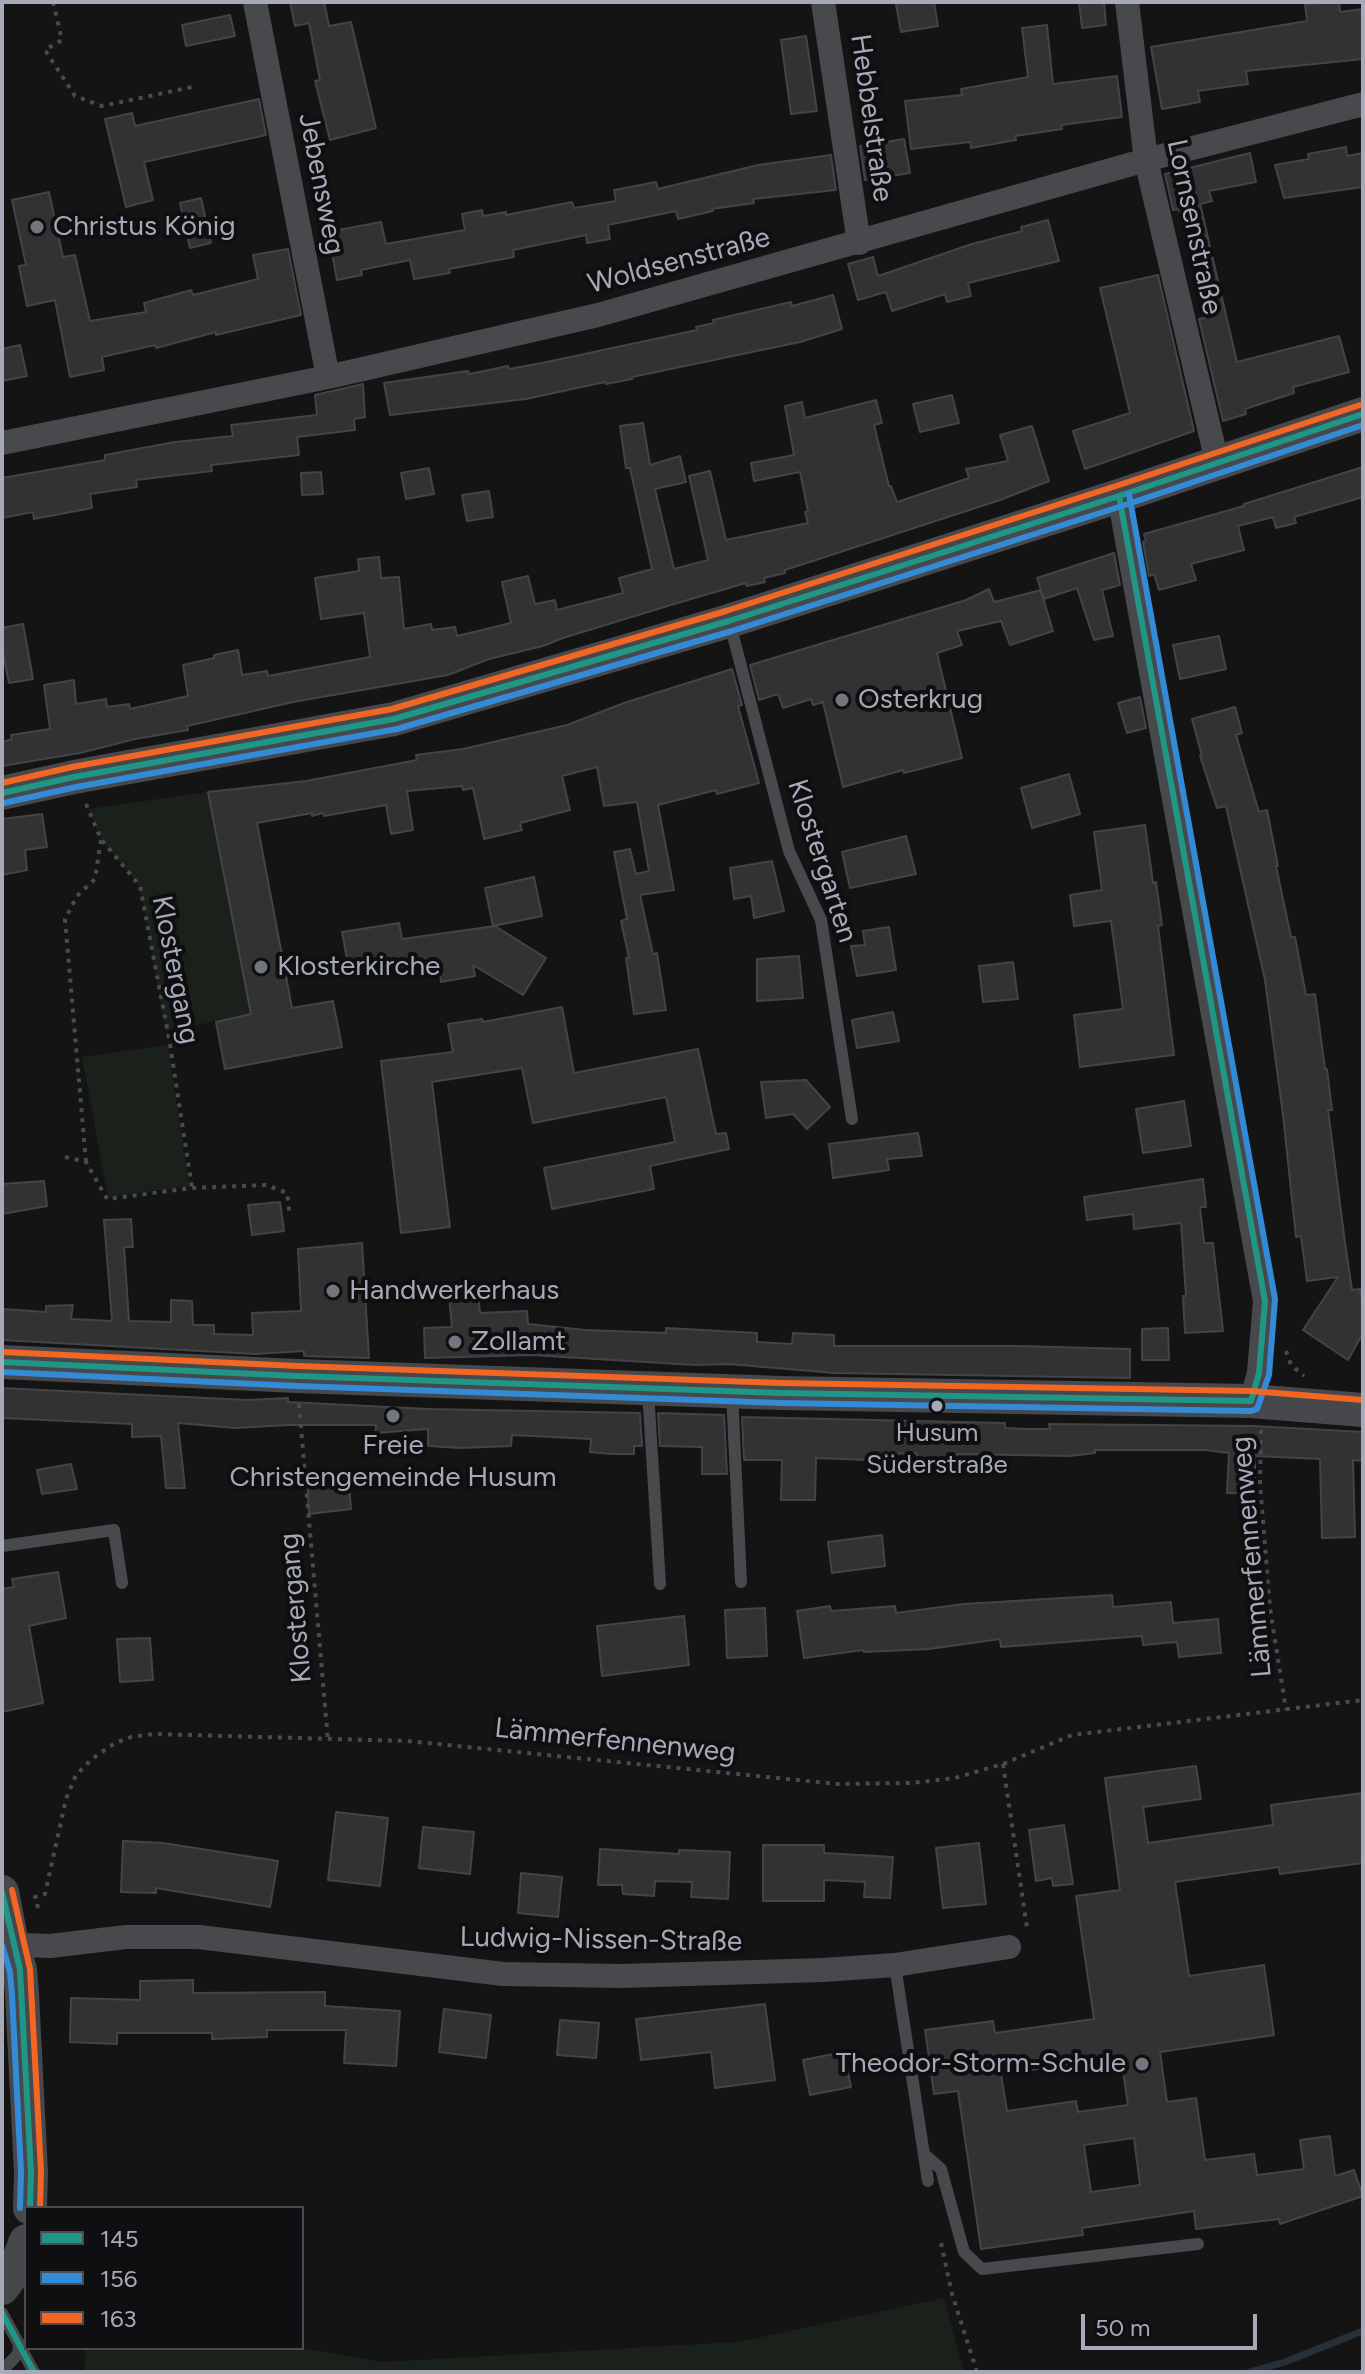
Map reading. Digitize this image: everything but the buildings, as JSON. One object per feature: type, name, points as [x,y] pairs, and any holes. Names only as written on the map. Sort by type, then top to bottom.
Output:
[{"type":"main road","points":[[2,793],[394,719],[729,621],[1363,414]]},
{"type":"main road","points":[[2,1362],[732,1391],[1255,1402],[1350,1408]]},
{"type":"main road","points":[[19,1894],[7,1944],[20,1970],[30,2206]]},
{"type":"main road","points":[[2,2288],[14,2272],[24,2246]]},
{"type":"street","name":"Jebensweg","points":[[255,2],[328,377]]},
{"type":"street","name":"Hebbelstraße","points":[[823,2],[859,243]]},
{"type":"street","name":"Lornsenstraße","points":[[1127,2],[1146,160],[1217,462]]},
{"type":"street","name":"Woldsenstraße","points":[[2,443],[328,377],[598,315],[1146,160],[1363,104]]},
{"type":"street","points":[[1119,496],[1265,1301],[1255,1402]]},
{"type":"street","name":"Ludwig-Nissen-Straße","points":[[7,1944],[50,1946],[126,1937],[199,1937],[518,1974],[621,1976],[895,1965],[1009,1947]]},
{"type":"lane","name":"Klostergarten","points":[[729,621],[789,851],[821,920],[852,1119]]},
{"type":"lane","points":[[648,1388],[660,1584]]},
{"type":"lane","points":[[732,1391],[741,1582]]},
{"type":"lane","points":[[2,1546],[114,1530],[122,1583]]},
{"type":"lane","points":[[895,1965],[928,2181]]},
{"type":"lane","points":[[924,2154],[941,2169],[964,2252],[982,2269],[1198,2244]]},
{"type":"lane","points":[[2,2313],[29,2369]]},
{"type":"lane","points":[[2,2371],[18,2354],[19,2343]]},
{"type":"path","points":[[53,2],[62,40],[45,50],[75,96],[102,106],[192,87]]},
{"type":"path","name":"Klostergang","points":[[74,777],[101,839],[140,886],[170,1044],[192,1188]]},
{"type":"path","points":[[101,839],[95,879],[77,896],[65,919],[86,1162],[107,1199],[192,1188],[266,1185],[287,1193],[290,1216]]},
{"type":"path","points":[[65,1157],[86,1162]]},
{"type":"path","points":[[1265,1301],[1291,1365],[1350,1408]]},
{"type":"path","name":"Klostergang","points":[[297,1376],[328,1741]]},
{"type":"path","name":"Lämmerfennenweg","points":[[1255,1402],[1269,1592],[1286,1710]]},
{"type":"path","name":"Lämmerfennenweg","points":[[19,1894],[45,1894],[66,1799],[76,1775],[115,1743],[153,1734],[407,1741],[837,1784],[911,1783],[955,1778],[1003,1764],[1072,1735],[1363,1700]]},
{"type":"path","points":[[1003,1764],[1027,1928],[1009,1947]]},
{"type":"path","points":[[19,1894],[38,1908]]},
{"type":"path","points":[[940,2237],[952,2294],[977,2372]]},
{"type":"shaded area","points":[[208,792],[251,1014],[166,1031],[140,886],[101,839],[88,809]]},
{"type":"shaded area","points":[[168,1045],[189,1186],[108,1197],[82,1057]]},
{"type":"shaded area","points":[[944,2298],[964,2372],[84,2372],[86,2350],[304,2348],[382,2362],[738,2342]]},
{"type":"waterway","points":[[1250,2372],[1285,2362],[1363,2331]]},
{"type":"transit line","name":"163","points":[[2,783],[72,767],[392,709],[726,611],[1360,405]]},
{"type":"transit line","name":"145","points":[[2,793],[394,719],[729,621],[1363,414]]},
{"type":"transit line","name":"156","points":[[4,803],[76,787],[397,729],[732,631],[1363,425]]},
{"type":"transit line","name":"156","points":[[2,1372],[781,1403],[1257,1409],[1269,1375],[1275,1299],[1129,494]]},
{"type":"transit line","name":"145","points":[[1119,496],[1265,1301],[1259,1373],[1251,1401]]},
{"type":"transit line","name":"163","points":[[2,1352],[781,1383],[1251,1391],[1363,1400]]},
{"type":"transit line","name":"145","points":[[2,1362],[781,1393],[1251,1401]]},
{"type":"transit line","name":"163","points":[[12,1890],[30,1969],[41,2171],[40,2206]]},
{"type":"transit line","name":"145","points":[[2,1892],[20,1970],[30,2206]]},
{"type":"transit line","name":"156","points":[[2,1945],[10,1972],[12,1995],[20,2208]]},
{"type":"transit line","name":"145","points":[[2,2313],[34,2372]]},
{"type":"place","name":"Christus König","points":[[37,227]]},
{"type":"place","name":"Osterkrug","points":[[842,700]]},
{"type":"place","name":"Klosterkirche","points":[[261,967]]},
{"type":"place","name":"Handwerkerhaus","points":[[333,1291]]},
{"type":"place","name":"Zollamt","points":[[455,1342]]},
{"type":"place","name":"Husum Süderstraße","points":[[937,1406]]},
{"type":"place","name":"Freie Christengemeinde Husum","points":[[393,1416]]},
{"type":"place","name":"Theodor-Storm-Schule","points":[[1142,2064]]}]
